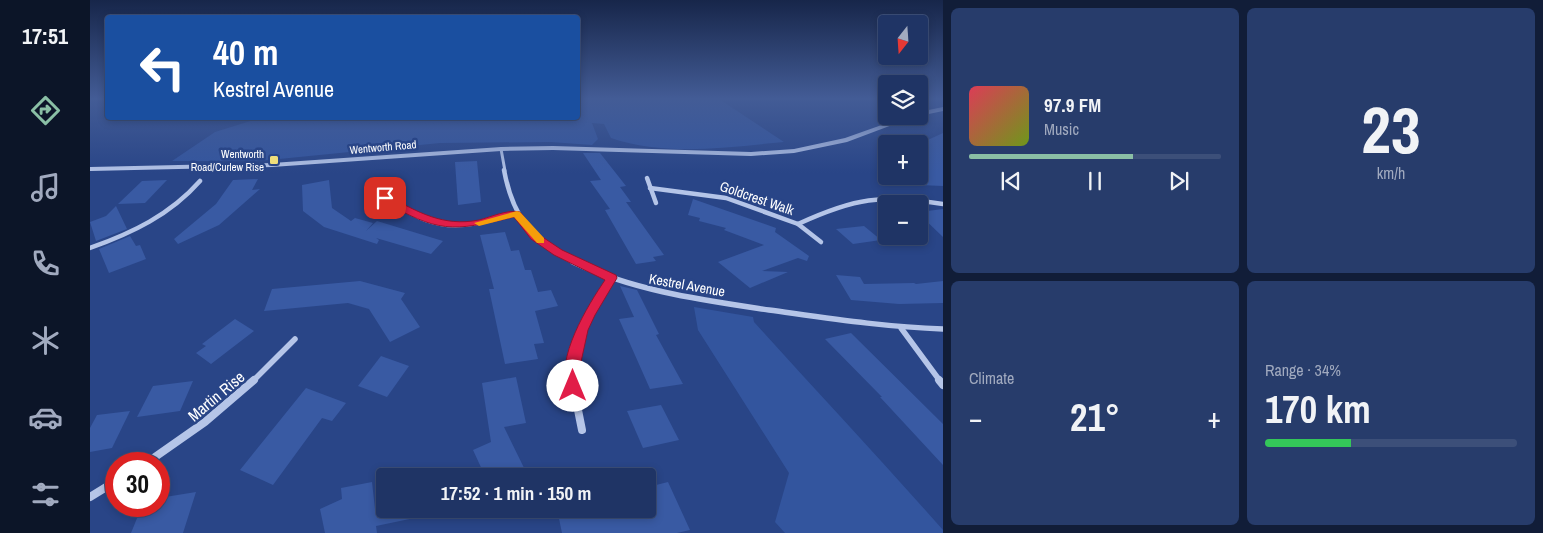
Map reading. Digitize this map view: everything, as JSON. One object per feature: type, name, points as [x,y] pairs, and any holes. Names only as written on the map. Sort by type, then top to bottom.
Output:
[{"type":"street","name":"Wentworth Road","points":[[90,169],[272,166],[501,149],[553,148],[751,154],[794,151],[848,140],[889,125]]},
{"type":"street","name":"Kestrel Avenue","points":[[501,149],[510,194],[517,214],[534,236],[558,253],[612,278],[657,292],[832,320],[901,328],[943,329]]},
{"type":"street","points":[[647,178],[656,203]]},
{"type":"street","points":[[90,248],[126,235],[160,219],[190,194],[200,181]]},
{"type":"street","name":"Goldcrest Walk","points":[[650,188],[726,198],[798,224],[821,242]]},
{"type":"street","points":[[385,198],[420,218],[447,225],[476,223],[517,214]]},
{"type":"street","name":"Goldcrest Walk","points":[[798,224],[833,208],[854,201],[898,200],[943,204]]},
{"type":"street","points":[[582,430],[575,401],[572,371],[576,349],[589,314],[612,278]]},
{"type":"street","points":[[901,328],[943,385]]},
{"type":"street","name":"Martin Rise","points":[[163,452],[226,407],[264,374],[295,339]]},
{"type":"street","points":[[90,497],[105,488]]},
{"type":"shaded area","points":[[241,124],[592,124],[598,139],[592,145],[551,142],[440,143],[259,161],[172,161],[215,132]]},
{"type":"shaded area","points":[[602,124],[757,124],[784,142],[697,149],[654,147],[632,144],[611,138]]},
{"type":"shaded area","points":[[694,307],[753,317],[754,322],[920,504],[943,530],[943,533],[785,533],[775,522],[789,473],[698,330]]},
{"type":"building","points":[[943,133],[943,186],[919,185],[928,185],[928,140]]},
{"type":"building","points":[[583,153],[600,153],[626,186],[620,187],[631,202],[626,202],[664,255],[653,257],[656,261],[636,264],[605,210],[610,209],[590,181],[601,180]]},
{"type":"building","points":[[477,161],[481,202],[458,205],[455,162]]},
{"type":"building","points":[[258,179],[252,190],[260,189],[219,225],[178,244],[174,239],[216,204],[233,180]]},
{"type":"building","points":[[167,180],[145,203],[118,204],[142,181]]},
{"type":"building","points":[[329,180],[332,208],[351,221],[355,218],[373,223],[366,231],[377,221],[443,241],[431,254],[376,238],[379,240],[377,244],[324,227],[303,211],[302,185]]},
{"type":"building","points":[[693,199],[776,228],[775,232],[809,256],[807,261],[798,258],[762,271],[788,272],[750,288],[718,262],[764,245],[724,230],[726,228],[699,221],[700,218],[688,215]]},
{"type":"building","points":[[116,206],[127,229],[96,241],[90,222],[106,216]]},
{"type":"building","points":[[943,209],[943,237],[928,223],[928,211]]},
{"type":"building","points":[[864,226],[878,238],[878,240],[853,244],[836,229]]},
{"type":"building","points":[[505,232],[511,251],[519,250],[525,270],[531,270],[538,292],[551,290],[558,306],[535,311],[544,343],[534,344],[538,359],[505,364],[489,289],[494,289],[480,235]]},
{"type":"building","points":[[130,236],[136,246],[140,245],[146,259],[109,273],[99,249]]},
{"type":"building","points":[[836,275],[860,277],[864,284],[916,284],[943,281],[943,303],[899,304],[851,300]]},
{"type":"building","points":[[360,281],[405,293],[401,299],[420,327],[390,342],[369,309],[348,303],[264,311],[272,289]]},
{"type":"building","points":[[620,286],[637,290],[659,334],[656,335],[683,384],[650,389],[619,319],[634,317]]},
{"type":"building","points":[[235,319],[254,331],[211,364],[196,353],[206,346],[202,344]]},
{"type":"building","points":[[851,333],[943,424],[943,465],[880,397],[882,397],[825,339]]},
{"type":"building","points":[[381,356],[409,366],[387,397],[358,386]]},
{"type":"building","points":[[516,377],[526,423],[504,427],[524,468],[481,468],[473,450],[491,442],[482,383]]},
{"type":"building","points":[[193,381],[180,411],[137,417],[153,386]]},
{"type":"building","points":[[306,388],[346,403],[332,421],[322,418],[273,485],[240,470]]},
{"type":"building","points":[[661,405],[679,440],[643,448],[627,411]]},
{"type":"building","points":[[130,411],[112,448],[90,452],[90,428],[97,415]]},
{"type":"building","points":[[372,482],[376,518],[414,518],[376,526],[377,533],[325,533],[320,509],[342,499],[341,488]]},
{"type":"building","points":[[668,482],[690,530],[677,533],[562,533],[559,518],[656,518],[656,485]]},
{"type":"building","points":[[196,492],[183,533],[131,533],[138,517],[170,517],[170,496]]},
{"type":"slow traffic","points":[[479,223],[517,214],[540,241]]},
{"type":"place","name":"Wentworth Road/Curlew Rise","points":[[274,160]]},
{"type":"route","points":[[385,198],[420,218],[433,223],[447,225],[476,223],[517,214],[534,236],[558,253],[580,265],[612,278],[589,314],[582,330],[572,371],[573,386]]}]
